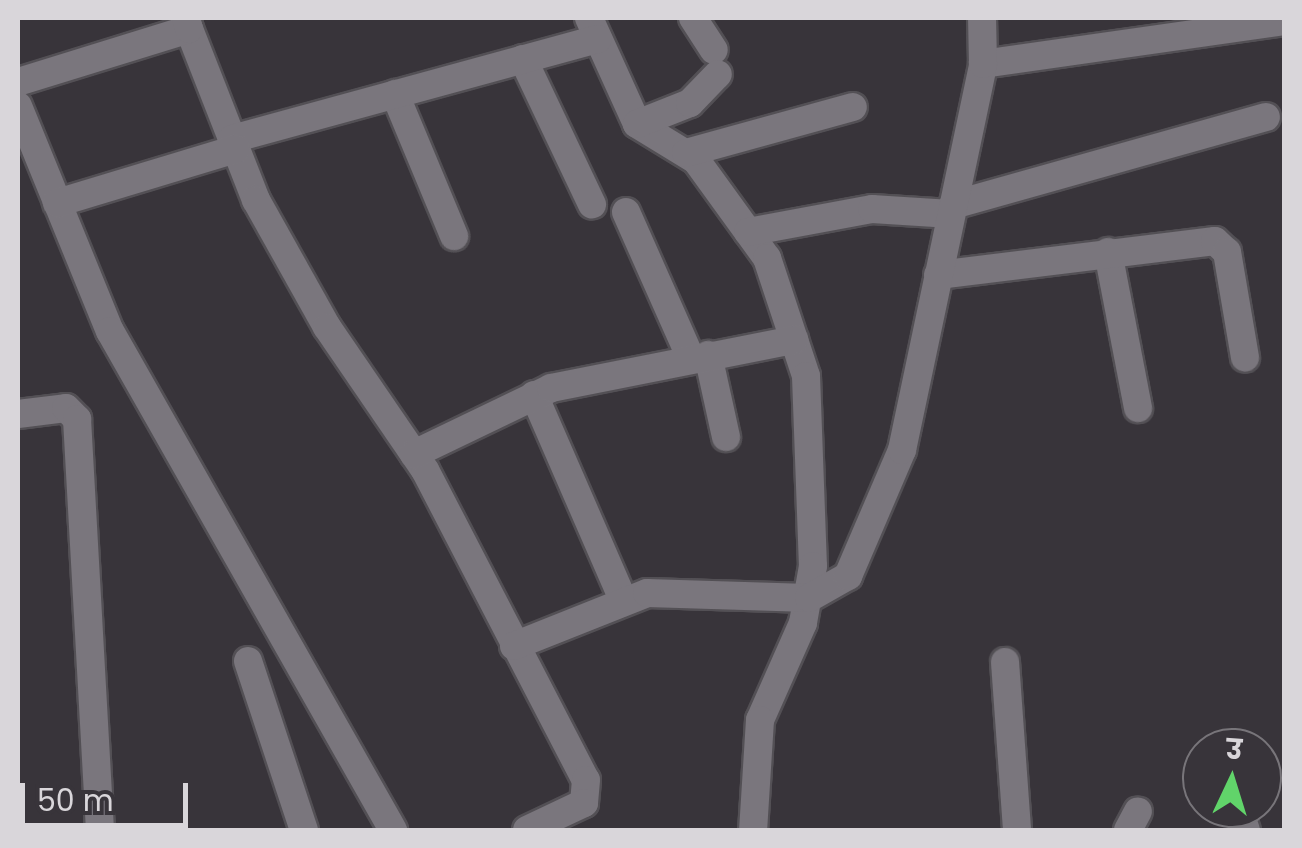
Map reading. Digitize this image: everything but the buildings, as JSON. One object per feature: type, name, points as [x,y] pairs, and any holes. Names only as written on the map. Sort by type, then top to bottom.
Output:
[{"type":"street","points":[[636,124],[690,103],[716,62],[694,18]]},
{"type":"street","points":[[514,646],[623,600],[672,591],[809,598],[848,576],[893,479],[982,64],[982,18]]},
{"type":"street","points":[[982,64],[1284,21]]},
{"type":"street","points":[[18,82],[187,23],[234,144],[327,326],[414,454],[588,790],[584,803],[534,829]]},
{"type":"street","points":[[58,203],[395,94],[523,59],[594,28],[636,124],[686,153],[767,258],[806,376],[809,598],[760,720],[753,830]]},
{"type":"street","points":[[523,59],[592,204]]},
{"type":"street","points":[[395,94],[454,236]]},
{"type":"street","points":[[18,106],[110,330],[394,830]]},
{"type":"street","points":[[686,153],[853,107]]},
{"type":"street","points":[[748,232],[872,209],[952,210],[1266,118]]},
{"type":"street","points":[[626,212],[699,357],[726,437]]},
{"type":"street","points":[[938,275],[1205,240],[1224,246],[1246,357]]},
{"type":"street","points":[[1108,252],[1138,408]]},
{"type":"street","points":[[414,454],[534,395],[699,357],[794,340]]},
{"type":"street","points":[[534,395],[623,600]]},
{"type":"street","points":[[18,414],[66,408],[77,419],[100,830]]},
{"type":"street","points":[[248,660],[304,830]]},
{"type":"street","points":[[1005,662],[1017,830]]}]
